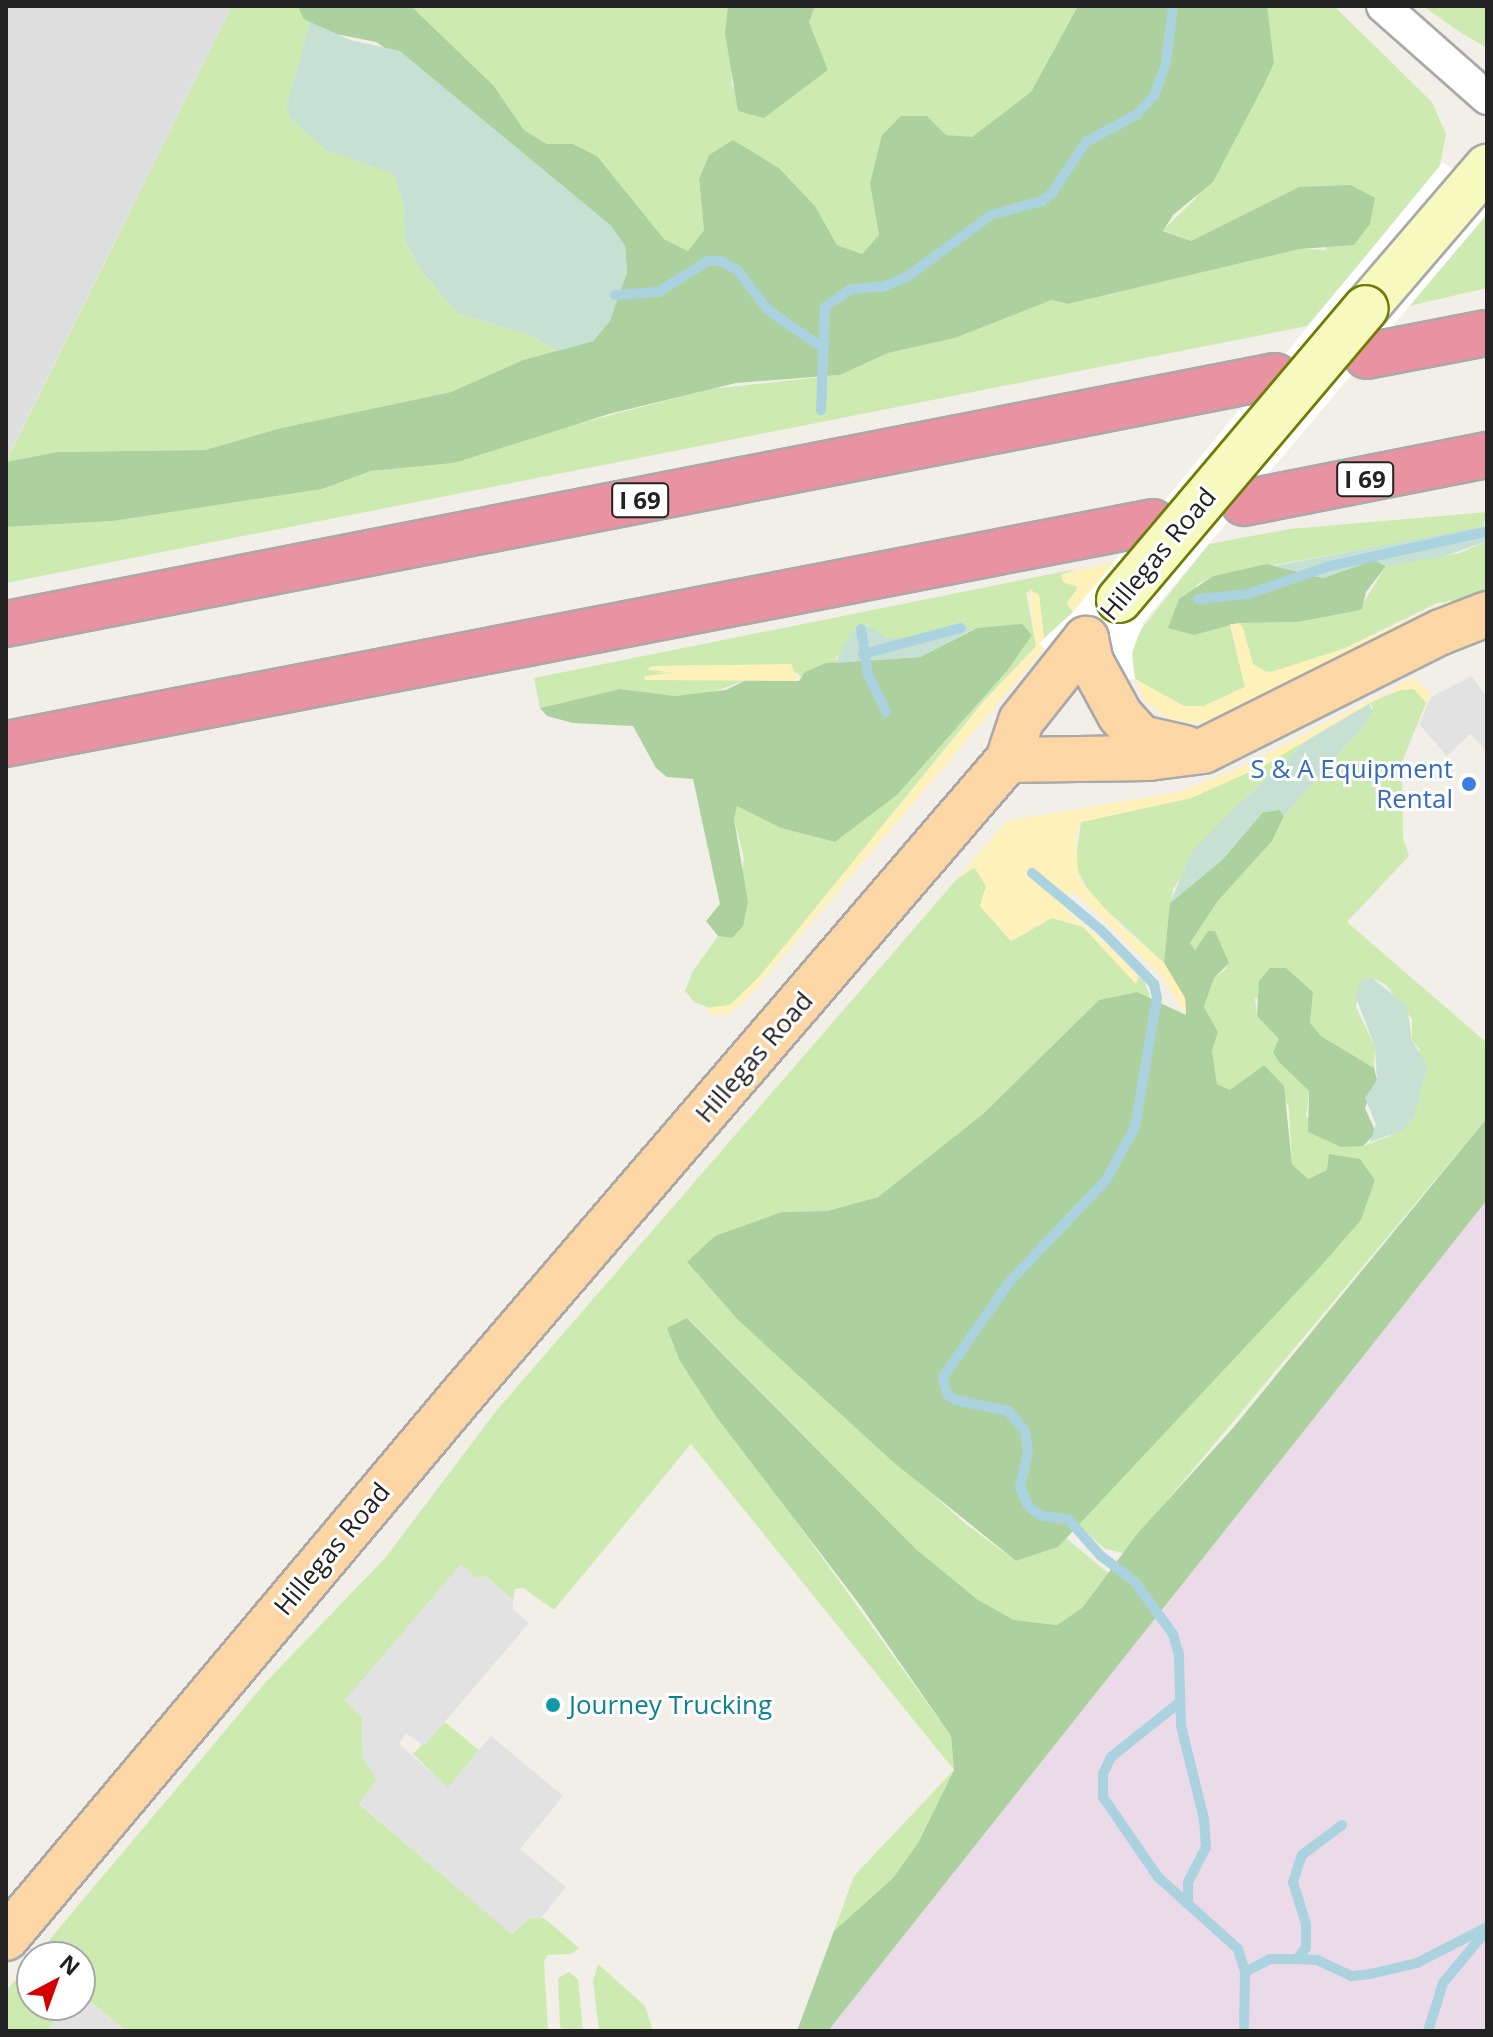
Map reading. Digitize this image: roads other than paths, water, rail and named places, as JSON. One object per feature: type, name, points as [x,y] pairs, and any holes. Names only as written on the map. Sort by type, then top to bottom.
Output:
[{"type":"highway","points":[[1367,356],[1487,333]]},
{"type":"highway","name":"I 69","points":[[6,624],[1275,376]]},
{"type":"highway","name":"I 69","points":[[1244,503],[1487,455]]},
{"type":"highway","points":[[6,744],[1153,522]]},
{"type":"main road","name":"Hillegas Road","points":[[6,1938],[458,1400],[1008,760],[1021,721],[1084,662],[1479,176]]},
{"type":"main road","points":[[1008,760],[1149,758],[1203,751],[1441,632],[1487,614]]},
{"type":"main road","points":[[1084,662],[1141,738],[1203,751]]},
{"type":"street","points":[[1383,6],[1487,98]]},
{"type":"waterway","points":[[821,410],[825,307],[851,289],[882,287],[907,277],[991,215],[1042,201],[1052,193],[1086,142],[1136,115],[1154,96],[1166,63],[1173,6]]},
{"type":"waterway","points":[[615,295],[658,292],[708,261],[721,261],[737,270],[768,310],[820,346]]},
{"type":"waterway","points":[[1198,599],[1248,594],[1330,566],[1484,532]]},
{"type":"waterway","points":[[863,654],[961,628]]},
{"type":"waterway","points":[[861,629],[868,674],[886,712]]},
{"type":"waterway","points":[[1032,873],[1101,930],[1154,984],[1157,998],[1135,1127],[1106,1180],[1010,1281],[943,1377],[947,1394],[956,1400],[1008,1411],[1025,1431],[1028,1452],[1020,1487],[1029,1507],[1042,1516],[1068,1519],[1101,1556],[1134,1581],[1173,1634],[1179,1655],[1181,1726],[1204,1819],[1206,1847],[1188,1882],[1188,1904],[1238,1949],[1245,1972],[1244,2031]]},
{"type":"waterway","points":[[1180,1702],[1111,1757],[1103,1774],[1103,1797],[1158,1877],[1188,1904]]},
{"type":"waterway","points":[[1297,1959],[1306,1948],[1306,1924],[1293,1882],[1302,1855],[1342,1825]]},
{"type":"waterway","points":[[1245,1972],[1270,1959],[1297,1959],[1317,1960],[1352,1976],[1370,1974],[1417,1963],[1487,1927]]},
{"type":"waterway","points":[[1428,2031],[1443,1983],[1487,1930]]},
{"type":"place","name":"S & A Equipment Rental","points":[[1469,784]]},
{"type":"place","name":"Journey Trucking","points":[[553,1705]]}]
